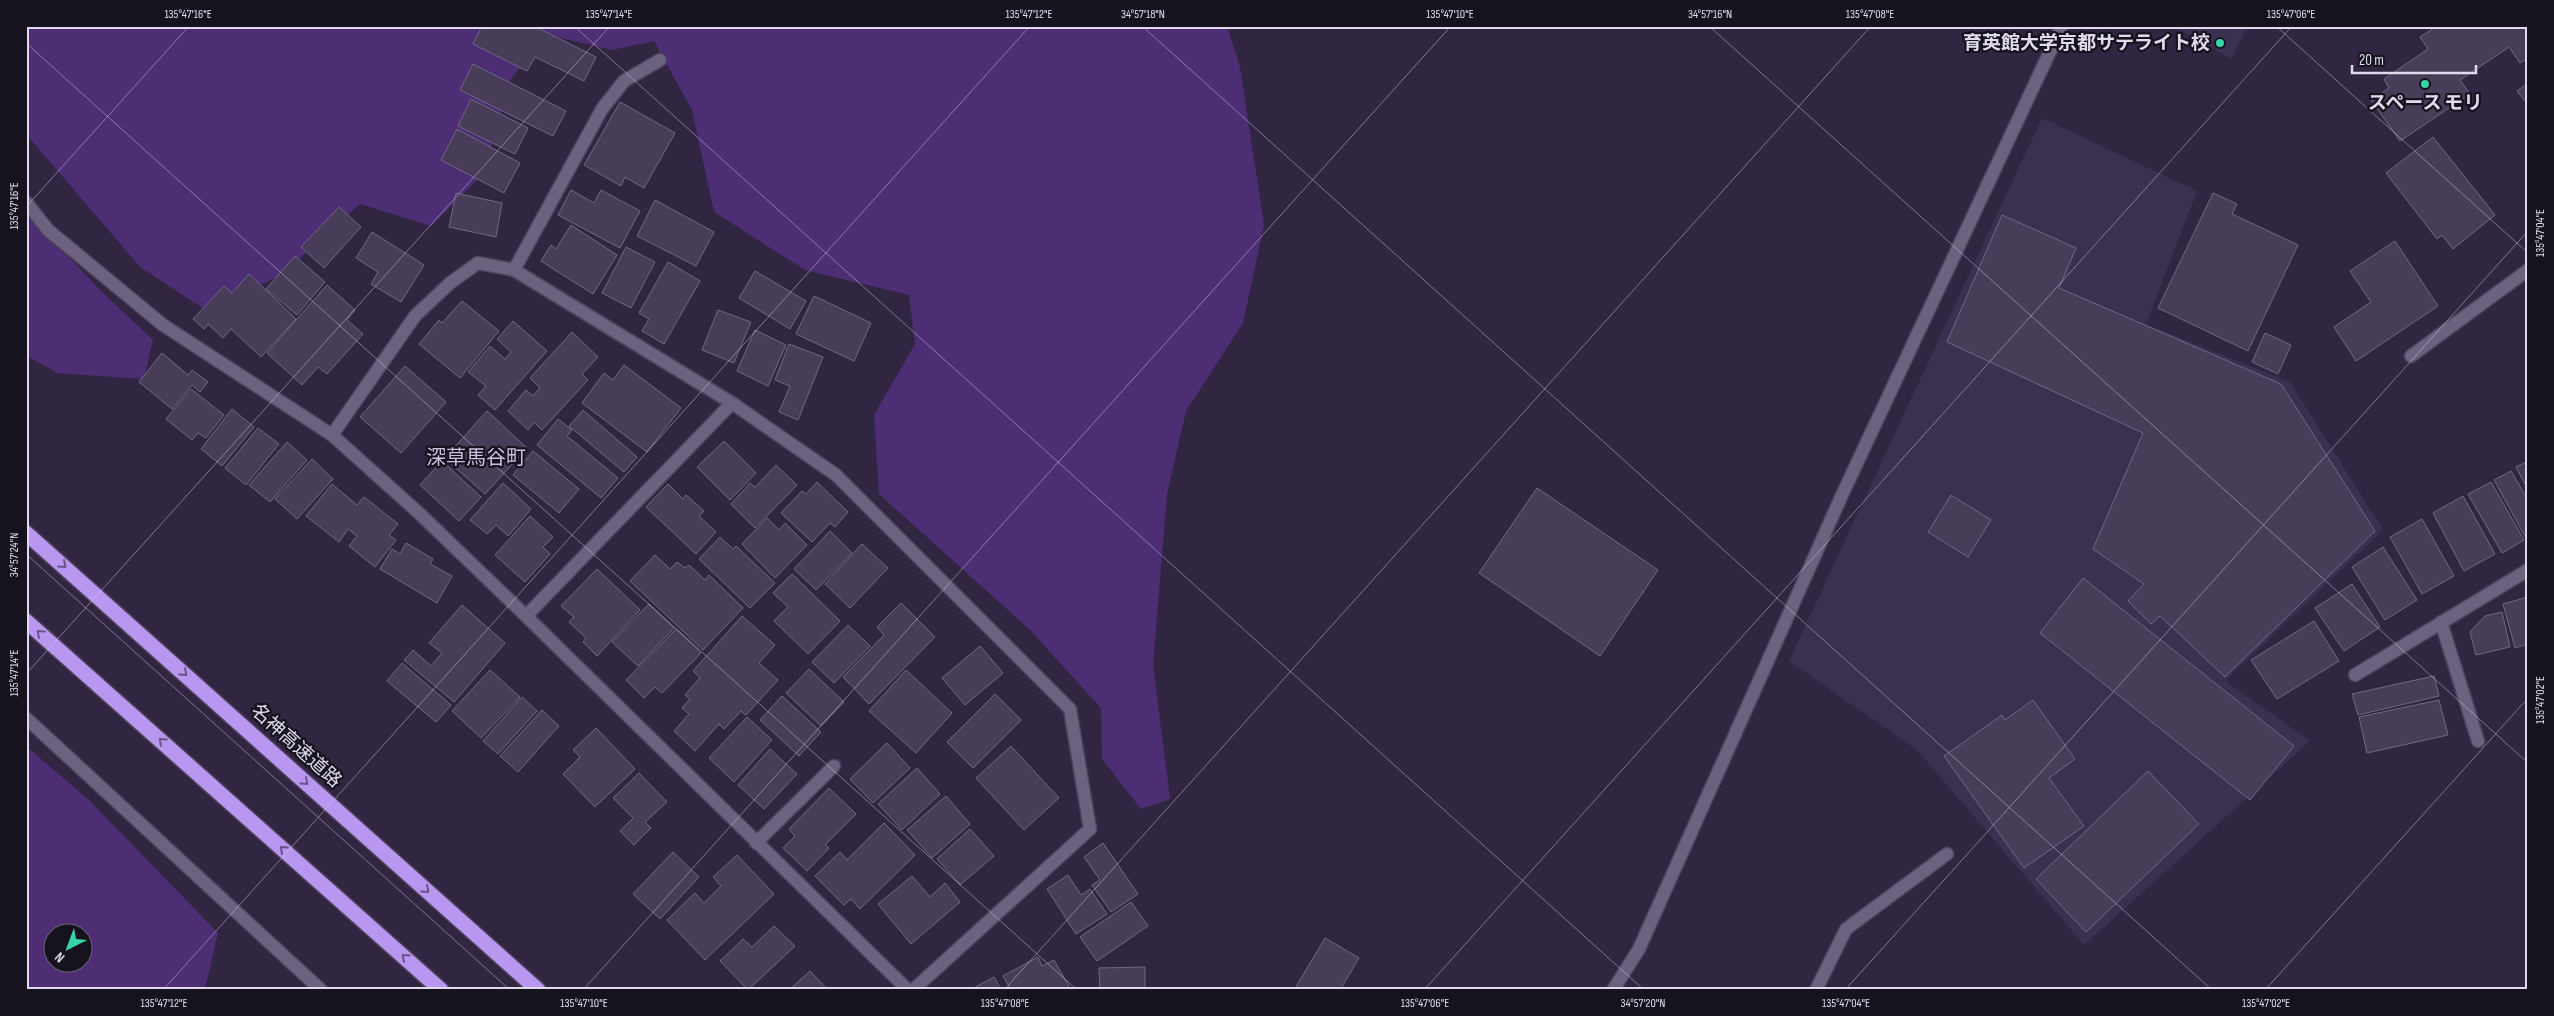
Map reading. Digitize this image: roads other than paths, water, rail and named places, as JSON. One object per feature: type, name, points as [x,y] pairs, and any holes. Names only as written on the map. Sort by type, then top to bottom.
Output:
[{"type":"highway","name":"名神高速道路","points":[[26,533],[538,990]]},
{"type":"highway","points":[[26,621],[441,990]]},
{"type":"street","points":[[1613,990],[1639,949],[1842,495],[2062,26]]},
{"type":"street","points":[[514,270],[602,109],[624,81],[660,60]]},
{"type":"street","points":[[26,202],[48,230],[163,325],[332,435],[420,514],[526,616],[908,990]]},
{"type":"street","points":[[332,435],[415,316],[450,283],[478,263],[514,270],[732,403],[836,475],[1070,709],[1090,828],[913,990]]},
{"type":"street","points":[[2411,356],[2528,270]]},
{"type":"street","points":[[526,616],[732,403]]},
{"type":"street","points":[[2355,675],[2528,570]]},
{"type":"street","points":[[2441,622],[2478,741]]},
{"type":"street","points":[[26,718],[318,989]]},
{"type":"street","points":[[756,843],[834,766]]},
{"type":"street","points":[[1816,990],[1846,930],[1947,854]]},
{"type":"place","name":"育英館大学京都サテライト校","points":[[2220,43]]},
{"type":"place","name":"スペース モリ","points":[[2425,84]]},
{"type":"district","name":"深草馬谷町","points":[[476,458]]}]
